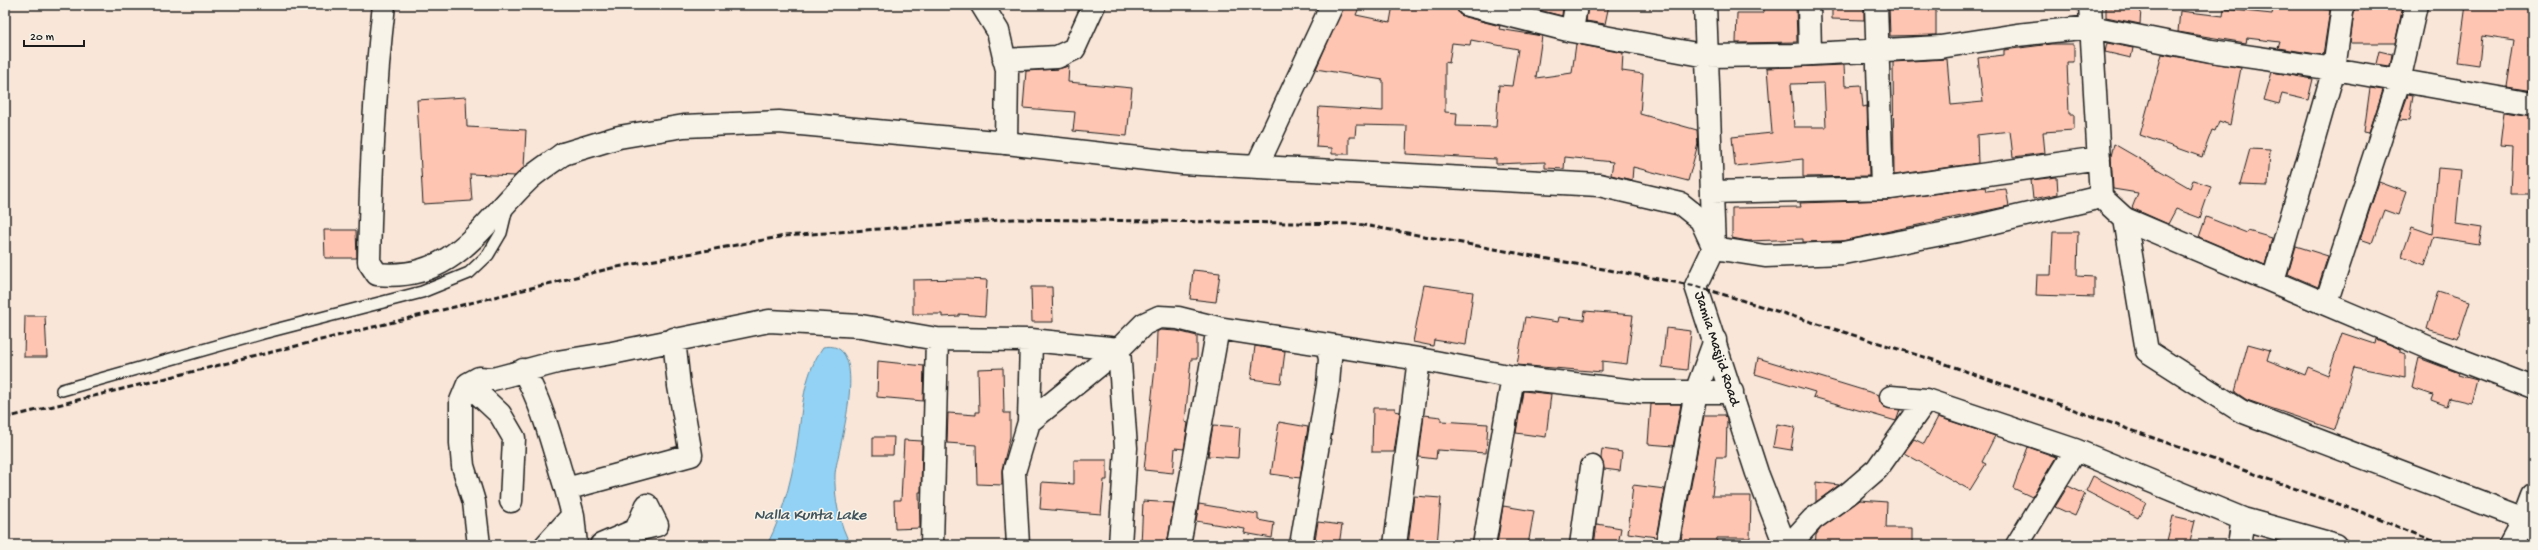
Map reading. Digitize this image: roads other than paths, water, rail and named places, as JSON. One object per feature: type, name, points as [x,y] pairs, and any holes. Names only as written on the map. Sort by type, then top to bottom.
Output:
[{"type":"street","points":[[384,5],[378,58],[371,160],[369,262],[377,274],[393,276],[424,270],[458,253],[530,178],[563,154],[619,137],[684,126],[779,122],[1006,143],[1182,163],[1599,186],[1681,204],[1701,220],[1714,248],[1765,256],[1843,253],[1957,231],[2101,197]]},
{"type":"street","points":[[982,5],[998,32],[1007,70],[1006,143]]},
{"type":"street","points":[[1004,60],[1057,57],[1074,49],[1094,5]]},
{"type":"street","points":[[1257,166],[1332,5]]},
{"type":"street","points":[[1468,5],[1572,31],[1707,56],[1810,54],[1940,47],[2017,35],[2091,27],[2212,51],[2334,69],[2533,104]]},
{"type":"street","points":[[1572,31],[1576,5]]},
{"type":"street","name":"Jamia Masjid Road","points":[[1705,5],[1714,248],[1696,286],[1732,392],[1757,473],[1785,545]]},
{"type":"street","points":[[1809,5],[1810,54]]},
{"type":"street","points":[[1876,5],[1876,50],[1882,188]]},
{"type":"street","points":[[2090,5],[2101,197],[2125,219],[2432,349],[2533,388]]},
{"type":"street","points":[[2273,281],[2334,69],[2343,5]]},
{"type":"street","points":[[2326,303],[2399,81],[2416,5]]},
{"type":"street","points":[[1712,192],[1882,188],[2099,158]]},
{"type":"street","points":[[2125,219],[2147,351],[2241,412],[2529,520]]},
{"type":"street","points":[[1029,422],[1119,349],[1144,324],[1159,317],[1178,318],[1218,328],[1419,359],[1513,377],[1644,392],[1732,392]]},
{"type":"street","points":[[479,545],[474,502],[463,466],[461,401],[468,384],[479,378],[492,379],[523,370],[769,321],[860,326],[937,340],[1031,340],[1119,349]]},
{"type":"street","points":[[1179,545],[1218,328]]},
{"type":"street","points":[[566,489],[691,455],[679,386],[674,340]]},
{"type":"street","points":[[932,545],[937,340]]},
{"type":"street","points":[[1018,545],[1014,472],[1029,422],[1031,340]]},
{"type":"street","points":[[1667,545],[1696,392],[1715,340]]},
{"type":"street","points":[[1301,545],[1328,385],[1330,359],[1327,345]]},
{"type":"street","points":[[1119,349],[1126,448],[1120,545]]},
{"type":"street","points":[[1395,545],[1419,359]]},
{"type":"street","points":[[523,370],[536,393],[545,416],[573,515],[576,545]]},
{"type":"street","points":[[1484,545],[1513,377]]},
{"type":"street","points":[[468,384],[500,414],[514,438],[510,501]]},
{"type":"street","points":[[1891,397],[1926,400],[2075,450],[2243,519],[2336,545]]},
{"type":"street","points":[[1789,545],[1813,519],[1848,494],[1877,469],[1926,400]]},
{"type":"street","points":[[2017,545],[2075,450]]},
{"type":"street","points":[[1581,545],[1592,467]]},
{"type":"street","points":[[2510,545],[2529,520],[2533,495]]},
{"type":"street","points":[[546,545],[573,515]]},
{"type":"street","points":[[2239,545],[2243,519]]},
{"type":"street","points":[[601,545],[636,530]]},
{"type":"lane","points":[[62,390],[263,333],[422,292],[469,273],[488,255],[501,233],[509,200]]},
{"type":"water","name":"Nalla Kunta Lake","points":[[823,347],[838,349],[847,359],[850,377],[846,421],[837,462],[835,483],[836,501],[840,520],[851,545],[767,545],[779,518],[788,490],[797,446],[806,387],[812,367]]},
{"type":"railway","points":[[5,418],[612,268],[785,236],[1014,219],[1358,224],[1696,286],[1940,362],[2361,512],[2443,545]]}]
